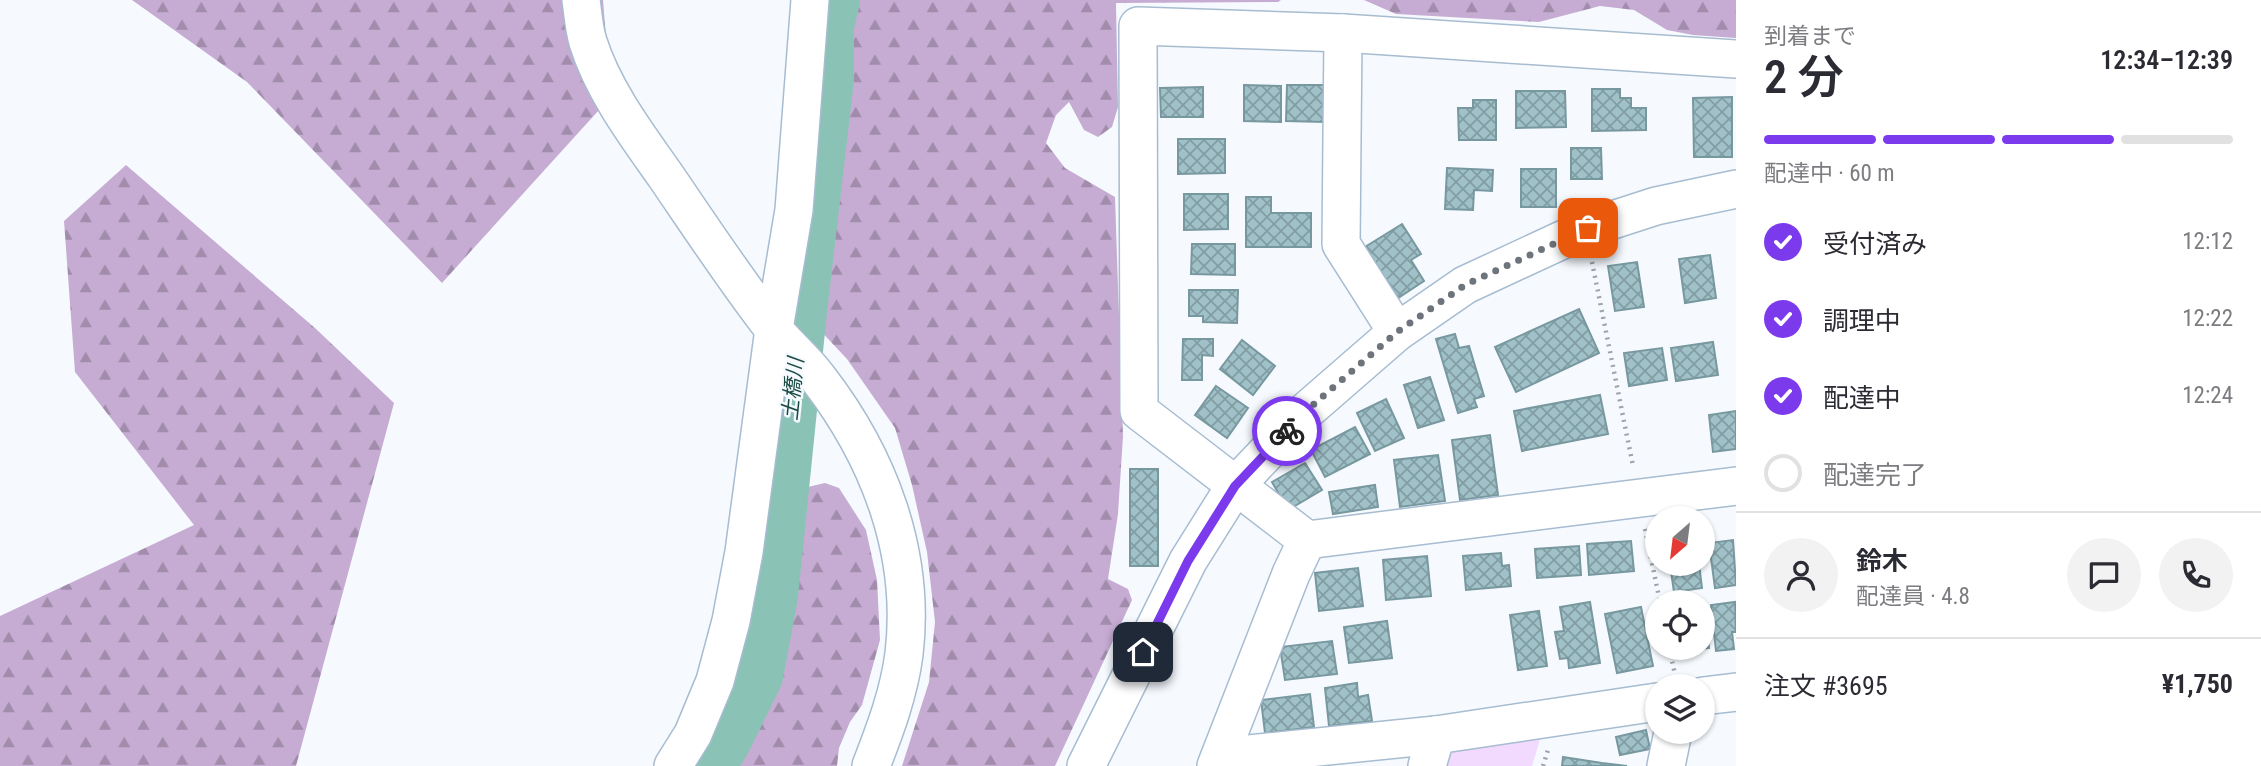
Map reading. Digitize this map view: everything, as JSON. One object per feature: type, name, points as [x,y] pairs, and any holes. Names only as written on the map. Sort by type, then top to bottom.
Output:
[{"type":"street","points":[[581,0],[588,42],[604,80],[632,127],[774,329],[817,376],[854,429],[881,484],[898,535],[906,591],[904,654],[893,709],[871,766]]},
{"type":"street","points":[[673,766],[693,734],[715,681],[731,621],[744,552],[774,329],[794,210],[810,0]]},
{"type":"street","points":[[1736,60],[1343,33],[1138,26],[1139,411],[1235,486],[1307,540],[1736,486]]},
{"type":"street","points":[[1343,33],[1341,244],[1397,332]]},
{"type":"street","points":[[1086,766],[1188,561],[1235,486],[1305,412],[1397,332],[1465,285],[1588,228],[1656,206],[1736,188]]},
{"type":"street","points":[[1307,540],[1291,574],[1218,761],[1431,751],[1645,705]]},
{"type":"street","points":[[1715,695],[1736,692]]},
{"type":"street","points":[[1666,766],[1671,744]]},
{"type":"path","points":[[1591,257],[1658,590]]},
{"type":"shaded area","points":[[1541,736],[1532,766],[1439,766],[1444,750]]},
{"type":"green space","points":[[132,0],[603,0],[606,38],[619,88],[442,283],[247,82]]},
{"type":"green space","points":[[845,0],[1281,0],[1116,3],[1118,107],[1112,127],[1098,137],[1084,130],[1069,102],[1056,115],[1046,143],[1065,168],[1115,197],[1123,436],[1118,514],[1108,579],[1128,589],[1132,600],[1055,766],[902,766],[929,682],[935,622],[927,552],[912,485],[895,428],[847,359],[814,324]]},
{"type":"green space","points":[[1364,0],[1736,0],[1736,38],[1667,30],[1634,10],[1600,6],[1539,22],[1396,14]]},
{"type":"green space","points":[[126,165],[315,328],[394,403],[296,766],[0,766],[0,616],[194,525],[75,372],[64,221]]},
{"type":"green space","points":[[825,483],[839,488],[866,530],[877,580],[880,640],[862,705],[850,722],[839,748],[837,766],[718,766],[729,751],[766,675],[795,490]]},
{"type":"building","points":[[1244,85],[1281,86],[1281,122],[1244,121]]},
{"type":"building","points":[[1287,85],[1324,85],[1324,122],[1286,121]]},
{"type":"building","points":[[1203,87],[1203,117],[1161,117],[1160,88]]},
{"type":"building","points":[[1592,89],[1620,89],[1620,98],[1631,98],[1631,108],[1646,108],[1646,130],[1592,131]]},
{"type":"building","points":[[1516,91],[1565,91],[1566,127],[1516,128]]},
{"type":"building","points":[[1732,97],[1732,157],[1694,157],[1693,98]]},
{"type":"building","points":[[1473,100],[1496,100],[1496,140],[1459,140],[1458,108],[1473,108]]},
{"type":"building","points":[[1178,139],[1225,139],[1225,173],[1178,174]]},
{"type":"building","points":[[1571,148],[1601,148],[1602,179],[1571,179]]},
{"type":"building","points":[[1447,168],[1493,170],[1492,191],[1474,190],[1473,210],[1445,209]]},
{"type":"building","points":[[1521,169],[1556,169],[1556,207],[1521,207]]},
{"type":"building","points":[[1184,194],[1228,194],[1228,229],[1184,230]]},
{"type":"building","points":[[1246,197],[1271,197],[1271,213],[1311,213],[1311,247],[1246,247]]},
{"type":"building","points":[[1402,224],[1421,254],[1411,260],[1424,281],[1398,298],[1365,247]]},
{"type":"building","points":[[1192,244],[1235,244],[1235,275],[1191,274]]},
{"type":"building","points":[[1710,255],[1716,298],[1685,303],[1679,259]]},
{"type":"building","points":[[1637,262],[1644,307],[1615,311],[1608,266]]},
{"type":"building","points":[[1189,290],[1238,290],[1237,323],[1203,322],[1203,316],[1189,316]]},
{"type":"building","points":[[1579,309],[1599,353],[1516,392],[1495,347]]},
{"type":"building","points":[[1455,334],[1459,348],[1469,346],[1484,396],[1474,399],[1477,407],[1458,413],[1436,339]]},
{"type":"building","points":[[1183,339],[1213,339],[1213,356],[1202,355],[1202,380],[1182,380]]},
{"type":"building","points":[[1242,340],[1275,366],[1253,395],[1220,369]]},
{"type":"building","points":[[1713,342],[1718,375],[1676,381],[1671,348]]},
{"type":"building","points":[[1662,348],[1667,380],[1629,386],[1624,353]]},
{"type":"building","points":[[1430,377],[1444,420],[1418,428],[1404,385]]},
{"type":"building","points":[[1216,386],[1248,408],[1227,438],[1195,415]]},
{"type":"building","points":[[1600,395],[1608,434],[1522,451],[1514,411]]},
{"type":"building","points":[[1386,399],[1404,438],[1375,451],[1357,413]]},
{"type":"building","points":[[1736,411],[1736,449],[1713,452],[1709,415]]},
{"type":"building","points":[[1355,427],[1370,454],[1325,477],[1311,450]]},
{"type":"building","points":[[1490,435],[1498,495],[1460,500],[1452,440]]},
{"type":"building","points":[[1438,455],[1445,501],[1400,507],[1394,460]]},
{"type":"building","points":[[1305,463],[1322,490],[1288,510],[1272,482]]},
{"type":"building","points":[[1130,469],[1158,469],[1158,566],[1130,566]]},
{"type":"building","points":[[1375,485],[1378,507],[1333,514],[1329,492]]},
{"type":"building","points":[[1733,540],[1736,585],[1715,588],[1715,542]]},
{"type":"building","points":[[1631,541],[1634,571],[1589,575],[1587,544]]},
{"type":"building","points":[[1579,546],[1581,575],[1537,578],[1535,549]]},
{"type":"building","points":[[1501,553],[1502,566],[1509,565],[1511,586],[1466,590],[1463,556]]},
{"type":"building","points":[[1427,556],[1431,596],[1386,600],[1383,560]]},
{"type":"building","points":[[1358,568],[1363,606],[1319,611],[1315,573]]},
{"type":"building","points":[[1672,576],[1700,576],[1702,588],[1674,590]]},
{"type":"building","points":[[1590,602],[1600,663],[1569,668],[1568,658],[1560,659],[1555,632],[1564,631],[1560,607]]},
{"type":"building","points":[[1735,602],[1736,632],[1732,632],[1734,649],[1716,651],[1715,604]]},
{"type":"building","points":[[1641,607],[1645,627],[1645,660],[1652,660],[1653,666],[1617,673],[1605,614]]},
{"type":"building","points":[[1539,611],[1547,666],[1518,670],[1510,615]]},
{"type":"building","points":[[1387,621],[1392,658],[1349,663],[1344,627]]},
{"type":"building","points":[[1332,641],[1337,674],[1285,680],[1280,647]]},
{"type":"building","points":[[1357,683],[1358,697],[1368,695],[1372,721],[1329,726],[1325,688]]},
{"type":"building","points":[[1310,694],[1314,727],[1265,733],[1261,700]]},
{"type":"building","points":[[1645,730],[1645,744],[1649,744],[1650,749],[1620,755],[1616,737]]},
{"type":"building","points":[[1563,757],[1602,763],[1627,766],[1562,766]]},
{"type":"waterway","name":"土橋川","points":[[709,766],[724,743],[757,676],[772,596],[828,79],[828,26],[834,0]]},
{"type":"way so far","points":[[1287,431],[1397,332],[1465,285],[1588,228]]},
{"type":"route","points":[[1143,652],[1188,561],[1235,486],[1287,431]]}]
